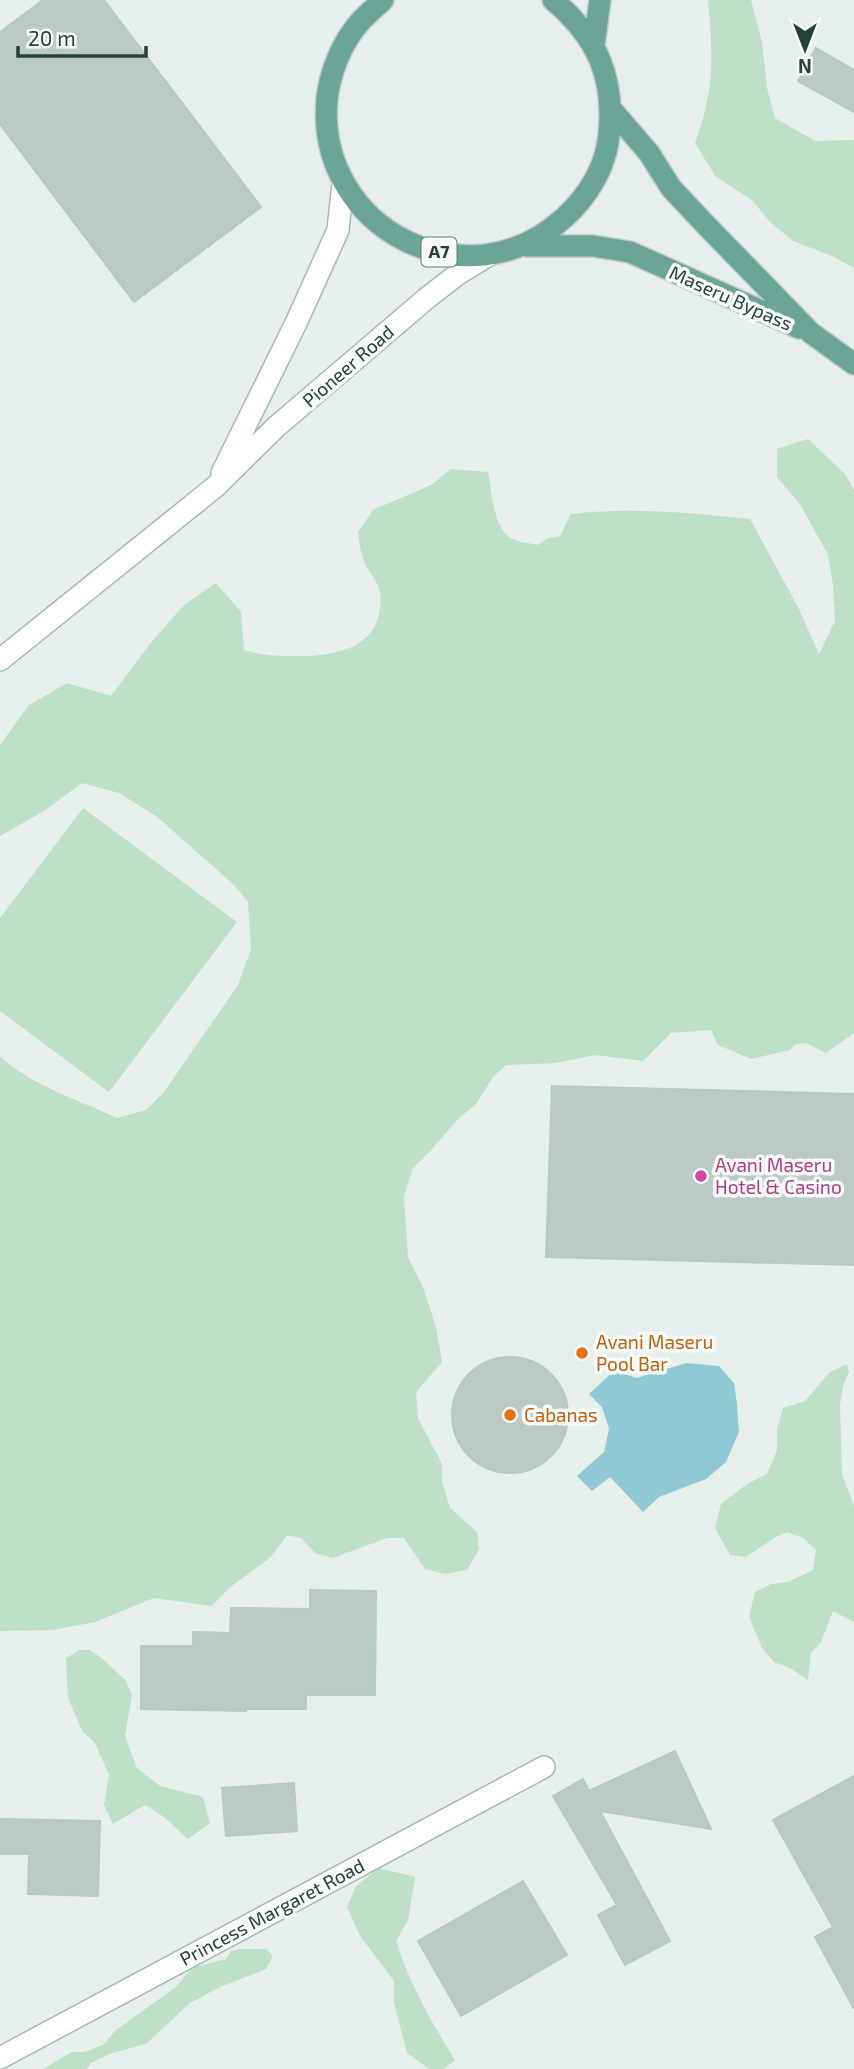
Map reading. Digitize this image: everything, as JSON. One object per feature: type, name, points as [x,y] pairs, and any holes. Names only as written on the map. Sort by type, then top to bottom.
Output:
[{"type":"main road","name":"A7","points":[[383,0],[359,22],[340,51],[328,83],[326,118],[330,151],[344,183],[364,211],[390,233],[421,249],[455,256],[489,255],[523,246],[553,229],[578,205],[597,177],[608,144],[612,110],[607,76],[594,45],[573,17],[553,0]]},
{"type":"main road","name":"A7","points":[[594,45],[600,0]]},
{"type":"main road","name":"Maseru Bypass","points":[[612,110],[649,153],[671,188],[811,333]]},
{"type":"main road","name":"Pioneer Road","points":[[215,487],[296,323],[338,230],[344,183]]},
{"type":"main road","name":"Maseru Bypass","points":[[523,246],[593,246],[630,252],[811,333]]},
{"type":"main road","name":"Pioneer Road","points":[[0,660],[215,487],[276,427],[417,306],[458,274],[489,255]]},
{"type":"main road","name":"A7","points":[[811,333],[854,364]]},
{"type":"main road","name":"Princess Margaret Road","points":[[0,2058],[544,1767]]},
{"type":"green space","points":[[708,0],[751,0],[762,42],[767,88],[775,118],[815,141],[854,140],[854,268],[793,241],[769,221],[752,200],[715,176],[695,143],[702,124],[711,72]]},
{"type":"green space","points":[[808,439],[845,474],[854,490],[854,1033],[826,1053],[806,1043],[794,1045],[790,1050],[751,1059],[718,1045],[711,1030],[671,1033],[643,1061],[595,1055],[556,1063],[506,1065],[493,1077],[476,1104],[459,1118],[413,1168],[404,1196],[408,1257],[423,1287],[436,1327],[442,1362],[416,1392],[418,1418],[442,1464],[442,1481],[450,1508],[477,1532],[479,1549],[467,1570],[445,1574],[425,1569],[404,1538],[387,1538],[333,1558],[315,1553],[301,1538],[287,1535],[271,1557],[229,1588],[212,1606],[154,1598],[95,1622],[53,1630],[0,1631],[0,1056],[40,1083],[117,1118],[146,1110],[164,1092],[238,985],[251,949],[248,902],[233,884],[156,816],[119,793],[82,783],[44,811],[0,836],[0,745],[29,705],[67,683],[111,696],[149,645],[184,605],[216,583],[241,612],[244,650],[270,655],[313,655],[329,654],[357,644],[368,636],[380,610],[380,592],[360,549],[358,532],[373,510],[431,485],[451,469],[488,472],[494,507],[504,532],[515,540],[537,545],[549,538],[560,536],[571,514],[639,511],[750,519],[798,607],[819,654],[835,621],[828,555],[800,504],[777,477],[777,449]]},
{"type":"green space","points":[[83,808],[237,922],[109,1092],[0,1011],[0,918]]},
{"type":"green space","points":[[847,1364],[849,1372],[843,1386],[840,1405],[842,1474],[854,1506],[854,1622],[833,1611],[821,1642],[811,1653],[808,1680],[790,1668],[774,1662],[762,1648],[749,1617],[755,1592],[771,1584],[788,1582],[813,1570],[816,1550],[803,1538],[787,1532],[746,1557],[730,1555],[715,1528],[721,1504],[747,1484],[767,1474],[777,1450],[777,1429],[783,1408],[805,1401],[830,1372]]},
{"type":"green space","points":[[80,1650],[90,1650],[126,1681],[132,1695],[125,1736],[137,1768],[160,1786],[203,1797],[210,1823],[188,1839],[164,1817],[145,1805],[113,1824],[104,1805],[109,1775],[95,1743],[82,1731],[68,1698],[66,1658]]},
{"type":"green space","points":[[379,1868],[415,1877],[408,1920],[396,1941],[422,2002],[455,2060],[444,2069],[429,2069],[407,2053],[394,2003],[394,1981],[360,1936],[347,1907],[356,1886]]},
{"type":"green space","points":[[240,1949],[266,1949],[273,1956],[266,1969],[220,1987],[190,2003],[147,2043],[110,2054],[91,2063],[86,2069],[43,2069],[72,2052],[84,2052],[103,2045],[116,2030],[176,1987],[192,1968],[226,1959],[230,1952]]},
{"type":"water","points":[[686,1363],[719,1366],[734,1383],[739,1432],[726,1462],[706,1479],[659,1497],[643,1512],[610,1477],[592,1491],[577,1476],[604,1452],[609,1429],[602,1407],[589,1394],[614,1371],[637,1378]]},
{"type":"building","points":[[43,0],[104,0],[261,207],[134,302],[0,124],[0,32]]},
{"type":"building","points":[[816,48],[854,70],[854,112],[798,81]]},
{"type":"building","name":"Avani Maseru Hotel & Casino","points":[[552,1086],[854,1094],[854,1265],[546,1257]]},
{"type":"building","name":"Cabanas","points":[[510,1357],[532,1361],[551,1374],[564,1393],[568,1415],[564,1437],[551,1456],[532,1469],[510,1473],[488,1469],[469,1456],[456,1437],[452,1415],[456,1393],[469,1374],[488,1361]]},
{"type":"building","points":[[310,1590],[376,1591],[375,1695],[306,1695],[306,1709],[141,1709],[141,1646],[193,1646],[193,1632],[230,1633],[231,1608],[310,1609]]},
{"type":"building","points":[[675,1751],[711,1829],[600,1811],[670,1941],[625,1965],[598,1915],[617,1905],[553,1796],[583,1779],[589,1791]]},
{"type":"building","points":[[854,1776],[854,2009],[815,1937],[833,1927],[773,1820]]},
{"type":"building","points":[[294,1783],[297,1831],[226,1836],[222,1788]]},
{"type":"building","points":[[0,1819],[100,1821],[98,1896],[28,1894],[29,1854],[0,1854]]},
{"type":"building","points":[[523,1881],[567,1955],[461,2016],[418,1941]]},
{"type":"place","name":"Avani Maseru Hotel & Casino","points":[[701,1176]]},
{"type":"place","name":"Avani Maseru Pool Bar","points":[[582,1353]]},
{"type":"place","name":"Cabanas","points":[[510,1415]]}]
